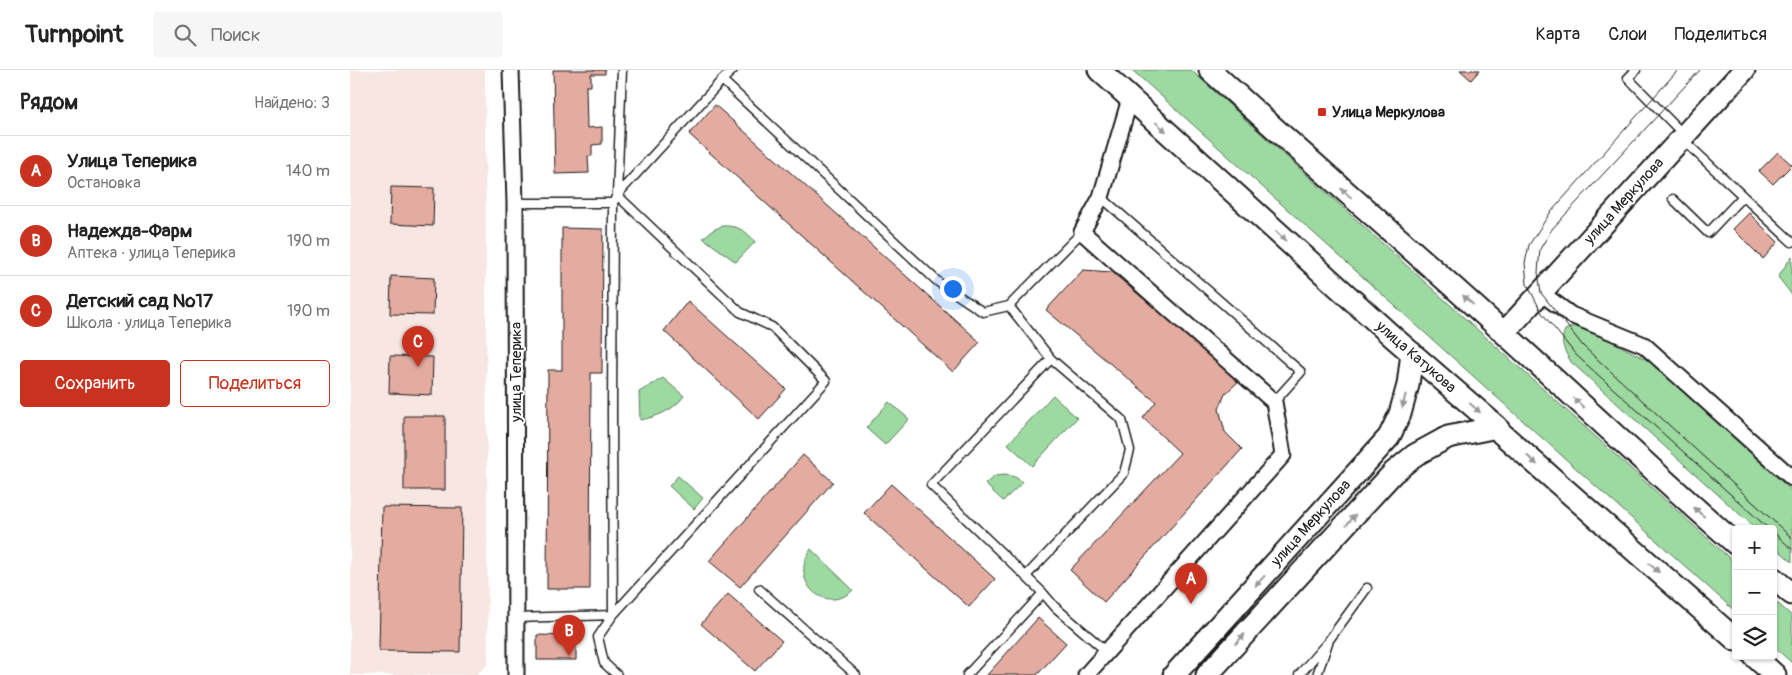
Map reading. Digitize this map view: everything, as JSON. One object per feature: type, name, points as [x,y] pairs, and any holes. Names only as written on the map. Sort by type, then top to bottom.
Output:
[{"type":"main road","name":"улица Катукова","points":[[1099,70],[1386,331],[1732,636]]},
{"type":"main road","points":[[1210,70],[1504,333],[1649,468],[1732,541]]},
{"type":"main road","name":"улица Меркулова","points":[[1504,333],[1744,70]]},
{"type":"main road","name":"улица Меркулова","points":[[1174,675],[1389,437],[1400,414],[1408,385],[1412,353]]},
{"type":"main road","name":"улица Меркулова","points":[[1207,675],[1393,473],[1415,455],[1448,437],[1497,427]]},
{"type":"main road","points":[[1777,581],[1792,594]]},
{"type":"main road","points":[[1758,660],[1775,675]]},
{"type":"street","name":"улица Теперика","points":[[512,70],[515,203],[516,675]]},
{"type":"street","points":[[1086,675],[1283,455],[1274,402],[1082,232],[1101,197],[1130,99]]},
{"type":"street","points":[[1541,293],[1571,315],[1644,344],[1792,478]]},
{"type":"lane","points":[[617,675],[604,663],[598,637],[614,615],[826,381],[772,327],[740,312],[617,194],[622,70]]},
{"type":"lane","points":[[614,615],[612,414],[613,203],[617,194],[733,70]]},
{"type":"lane","points":[[1636,70],[1628,78],[1683,137],[1792,242]]},
{"type":"lane","points":[[722,80],[938,282],[983,312],[1009,306],[1082,232]]},
{"type":"lane","points":[[1673,199],[1708,233],[1743,196]]},
{"type":"lane","points":[[1101,197],[1301,372],[1274,402]]},
{"type":"lane","points":[[515,203],[613,203]]},
{"type":"lane","points":[[1009,306],[1051,358],[1122,420],[1130,450],[1124,473],[1026,576]]},
{"type":"lane","points":[[1051,358],[931,485],[1026,576],[1055,607],[1107,652]]},
{"type":"lane","points":[[759,588],[856,675]]},
{"type":"lane","points":[[1299,675],[1329,640],[1367,588]]},
{"type":"lane","points":[[967,675],[1043,593]]},
{"type":"lane","points":[[516,618],[614,615]]},
{"type":"lane","points":[[1317,675],[1329,640]]},
{"type":"shaded area","points":[[350,70],[485,70],[488,664],[476,675],[350,675]]},
{"type":"green space","points":[[1132,70],[1191,70],[1732,560],[1732,608]]},
{"type":"green space","points":[[722,226],[741,230],[755,242],[736,262],[703,238]]},
{"type":"green space","points":[[1792,256],[1792,295],[1778,277]]},
{"type":"green space","points":[[1579,324],[1649,361],[1792,491],[1792,562],[1777,549],[1777,525],[1752,525],[1571,362],[1564,347],[1563,335],[1565,330]]},
{"type":"green space","points":[[663,378],[684,396],[665,412],[640,420],[639,392]]},
{"type":"green space","points":[[1053,395],[1077,418],[1032,466],[1008,444]]},
{"type":"green space","points":[[889,402],[909,419],[885,445],[866,428]]},
{"type":"green space","points":[[1006,475],[1015,477],[1023,482],[1003,501],[985,484],[995,476]]},
{"type":"green space","points":[[678,476],[703,498],[694,509],[669,486]]},
{"type":"green space","points":[[811,549],[853,590],[842,597],[831,599],[821,597],[813,591],[807,583],[804,573],[805,561]]},
{"type":"green space","points":[[1777,603],[1792,616],[1792,663],[1777,650]]},
{"type":"building","points":[[553,70],[605,70],[605,74],[591,74],[591,86],[586,86],[587,128],[602,127],[602,144],[592,145],[592,156],[588,156],[589,173],[555,174]]},
{"type":"building","points":[[1460,70],[1480,70],[1471,80]]},
{"type":"building","points":[[715,105],[980,342],[953,372],[689,134]]},
{"type":"building","points":[[1778,152],[1792,165],[1773,184],[1759,171]]},
{"type":"building","points":[[391,187],[434,188],[433,226],[390,224]]},
{"type":"building","points":[[1749,213],[1778,242],[1763,259],[1733,229]]},
{"type":"building","points":[[562,228],[603,229],[602,373],[591,373],[590,589],[547,589],[548,370],[562,370]]},
{"type":"building","points":[[1083,270],[1112,272],[1240,380],[1225,394],[1219,409],[1225,432],[1242,449],[1104,602],[1070,570],[1180,453],[1143,418],[1156,402],[1046,310]]},
{"type":"building","points":[[391,276],[434,278],[433,315],[390,314]]},
{"type":"building","points":[[688,301],[786,389],[759,419],[664,331]]},
{"type":"building","points":[[390,356],[433,357],[432,395],[389,393]]},
{"type":"building","points":[[404,416],[445,416],[445,490],[404,490]]},
{"type":"building","points":[[803,455],[833,482],[740,587],[709,561]]},
{"type":"building","points":[[891,484],[995,579],[969,607],[864,513]]},
{"type":"building","points":[[382,507],[462,508],[460,652],[379,651]]},
{"type":"building","points":[[728,594],[782,641],[755,671],[701,624]]},
{"type":"building","points":[[1038,618],[1066,643],[1037,675],[987,675]]},
{"type":"building","points":[[537,635],[576,636],[576,660],[537,660]]},
{"type":"tram line","points":[[1678,70],[1550,213],[1529,245],[1525,263],[1527,284],[1542,313],[1576,355],[1765,525]]},
{"type":"tram line","points":[[1700,70],[1552,229],[1540,249],[1538,272],[1541,293],[1583,346],[1792,538]]},
{"type":"tram line","points":[[1777,536],[1792,549]]},
{"type":"place","name":"Улица Меркулова","points":[[1322,112]]},
{"type":"place","name":"Детский сад №17","points":[[418,367]]},
{"type":"place","name":"Улица Теперика","points":[[1191,604]]},
{"type":"place","name":"Надежда-Фарм","points":[[569,656]]}]
